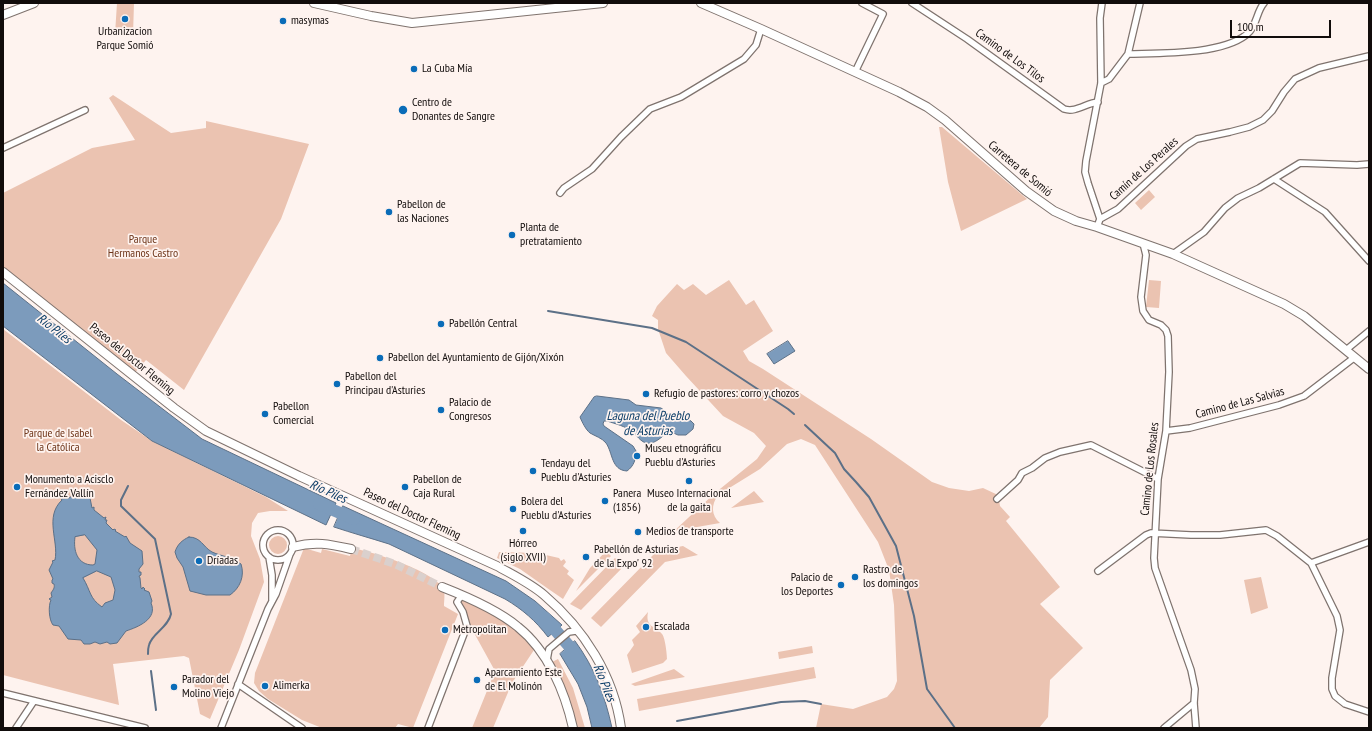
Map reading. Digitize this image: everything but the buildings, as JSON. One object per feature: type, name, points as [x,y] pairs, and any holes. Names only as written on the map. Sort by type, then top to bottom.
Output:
[{"type":"street","points":[[3,15],[34,3]]},
{"type":"street","points":[[314,3],[371,16],[412,22],[603,3]]},
{"type":"street","name":"Carretera de Somió","points":[[701,3],[928,106],[1039,201],[1054,211],[1076,221],[1098,223],[1142,243],[1173,254],[1284,304],[1304,316],[1369,369]]},
{"type":"street","points":[[855,72],[883,14],[862,3]]},
{"type":"street","name":"Camino de Los Tilos","points":[[912,3],[967,38],[1064,109],[1069,111],[1074,110],[1098,102]]},
{"type":"street","points":[[1098,223],[1085,172],[1102,83],[1101,3]]},
{"type":"street","points":[[1102,83],[1109,79],[1128,54],[1140,3]]},
{"type":"street","points":[[1128,54],[1201,50],[1229,43],[1246,35],[1253,27],[1260,8],[1264,3]]},
{"type":"street","points":[[3,11],[16,10]]},
{"type":"street","points":[[560,193],[564,188],[592,169],[621,137],[650,109],[680,97],[744,59],[756,45],[761,29]]},
{"type":"street","name":"Camín de Los Perales","points":[[1098,223],[1118,209],[1186,146],[1197,139],[1249,127],[1263,120],[1272,112],[1284,92],[1295,79],[1319,68],[1369,56]]},
{"type":"street","points":[[3,148],[85,110]]},
{"type":"street","points":[[1173,254],[1204,232],[1225,208],[1238,198],[1300,163],[1369,164]]},
{"type":"street","points":[[1274,179],[1325,212],[1369,261]]},
{"type":"street","name":"Camino de Los Rosales","points":[[1142,243],[1146,255],[1141,297],[1143,311],[1149,320],[1161,325],[1166,330],[1168,336],[1169,372],[1166,431],[1158,479],[1155,568],[1191,670],[1195,689],[1194,703],[1196,728]]},
{"type":"street","name":"Paseo del Doctor Fleming","points":[[3,272],[174,408],[206,431],[299,476],[497,566],[529,584],[544,595],[569,620],[592,649],[608,682],[615,702],[621,728]]},
{"type":"street","points":[[1346,350],[1369,331]]},
{"type":"street","name":"Camino de Las Salvias","points":[[1166,431],[1190,428],[1279,405],[1304,396],[1355,357]]},
{"type":"street","points":[[997,499],[1018,480],[1022,473],[1032,468],[1045,458],[1060,452],[1091,445],[1158,479]]},
{"type":"street","points":[[221,728],[272,600],[276,594],[291,551],[292,540],[287,533],[280,530],[273,531],[267,536],[264,543],[264,550],[269,557],[272,575],[272,600]]},
{"type":"street","points":[[1098,571],[1146,535],[1220,535],[1266,530],[1274,533],[1311,563],[1337,616],[1340,630],[1332,678],[1332,689],[1335,696],[1345,704],[1369,712]]},
{"type":"street","points":[[1311,563],[1369,542]]},
{"type":"street","points":[[269,557],[272,559],[284,559],[291,551],[307,543],[325,543],[351,549]]},
{"type":"street","points":[[442,587],[462,595],[501,615],[519,627],[547,661],[562,694],[573,728]]},
{"type":"street","points":[[428,728],[467,626],[463,612],[457,602],[462,595]]},
{"type":"street","points":[[569,620],[569,632]]},
{"type":"street","points":[[547,661],[549,649],[569,632],[576,631],[580,633]]},
{"type":"street","points":[[238,684],[299,727]]},
{"type":"street","points":[[3,693],[146,728]]},
{"type":"street","points":[[16,728],[34,701]]},
{"type":"street","points":[[1164,728],[1194,703]]},
{"type":"green space","name":"Urbanizacion Parque Somió","points":[[117,3],[134,3],[133,35],[115,34]]},
{"type":"green space","name":"Parque Hermanos Castro","points":[[113,95],[171,133],[206,128],[206,121],[309,144],[281,219],[184,390],[146,360],[133,375],[3,272],[3,193],[92,148],[135,140],[109,98]]},
{"type":"green space","points":[[939,127],[942,127],[1027,199],[961,231],[948,182]]},
{"type":"green space","points":[[1149,190],[1155,197],[1141,210],[1135,203]]},
{"type":"green space","points":[[729,280],[746,305],[754,300],[773,331],[743,351],[749,361],[871,439],[932,482],[949,488],[969,491],[983,488],[998,495],[1000,506],[1010,517],[1006,521],[1060,587],[1040,604],[1083,648],[1050,680],[1048,717],[1039,728],[816,728],[821,704],[853,709],[887,697],[894,689],[897,681],[894,605],[889,570],[878,542],[815,445],[801,439],[787,444],[760,469],[718,495],[714,502],[713,510],[715,517],[720,523],[674,531],[715,493],[757,459],[766,446],[754,433],[723,416],[686,376],[666,353],[658,329],[658,320],[652,316],[657,306],[677,284],[684,290],[693,284],[706,295]]},
{"type":"green space","points":[[1149,280],[1161,281],[1159,308],[1146,307]]},
{"type":"green space","name":"Parque de Isabel la Católica","points":[[3,329],[121,420],[152,441],[266,497],[288,511],[258,513],[252,523],[251,536],[260,559],[264,582],[239,650],[210,719],[200,714],[189,658],[184,656],[113,664],[119,705],[3,675]]},
{"type":"green space","points":[[754,491],[764,502],[731,508]]},
{"type":"green space","points":[[274,536],[282,536],[287,541],[285,552],[282,554],[274,554],[269,549],[269,541]]},
{"type":"green space","points":[[683,546],[698,555],[665,562],[601,627],[591,618],[657,551]]},
{"type":"green space","points":[[304,548],[321,553],[322,549],[350,556],[352,548],[388,558],[417,570],[439,584],[444,591],[444,606],[458,614],[413,728],[398,724],[395,728],[322,728],[302,720],[268,699],[259,691],[254,683],[255,673]]},
{"type":"green space","points":[[606,551],[611,556],[576,591],[590,568]]},
{"type":"green space","points":[[499,552],[537,553],[559,558],[561,561],[564,559],[566,562],[563,566],[569,571],[567,574],[574,580],[563,599],[520,569],[497,558]]},
{"type":"green space","points":[[615,558],[624,566],[581,610],[570,604]]},
{"type":"green space","points":[[1261,577],[1268,608],[1251,614],[1244,580]]},
{"type":"green space","points":[[462,595],[501,615],[535,644],[534,650],[512,683],[493,728],[472,728],[495,671],[457,602]]},
{"type":"green space","points":[[648,612],[647,617],[649,623],[663,636],[666,646],[667,659],[663,663],[632,673],[627,655],[634,645],[632,640],[640,632],[636,626]]},
{"type":"green space","points":[[812,646],[813,653],[779,659],[778,652]]},
{"type":"green space","points":[[558,659],[573,688],[585,728],[577,728],[573,710],[552,662]]},
{"type":"green space","points":[[814,667],[816,678],[639,711],[637,699]]},
{"type":"green space","points":[[674,669],[685,677],[635,686],[631,684]]},
{"type":"water","points":[[3,283],[117,374],[202,439],[336,503],[326,525],[152,441],[3,326]]},
{"type":"water","points":[[788,341],[795,351],[774,364],[767,354]]},
{"type":"water","name":"Laguna del Pueblo de Asturias","points":[[597,396],[629,400],[636,405],[661,408],[668,413],[681,416],[691,421],[694,424],[693,429],[686,435],[678,435],[669,431],[656,441],[646,443],[627,428],[604,421],[604,426],[633,446],[636,451],[633,465],[627,471],[622,470],[615,464],[606,443],[589,432],[584,426],[580,417],[594,397]]},
{"type":"water","points":[[83,489],[89,490],[90,492],[88,494],[91,497],[92,508],[94,507],[94,510],[104,518],[106,517],[106,523],[113,530],[116,530],[115,531],[125,537],[126,536],[130,543],[142,551],[143,564],[139,569],[141,575],[139,576],[141,588],[142,589],[143,587],[145,589],[144,590],[149,592],[152,601],[152,614],[146,622],[126,631],[117,643],[110,644],[107,642],[100,644],[95,642],[84,644],[81,640],[68,639],[59,626],[53,625],[50,616],[49,609],[51,600],[49,599],[52,597],[51,593],[54,589],[54,584],[52,583],[53,579],[49,570],[53,562],[52,561],[55,560],[56,553],[53,529],[54,514],[62,500],[61,499],[72,496],[72,498],[77,496],[76,494],[80,494]],"holes":[[[85,535],[97,550],[95,564],[93,565],[83,562],[77,556],[75,537]],[[97,571],[111,577],[115,590],[113,600],[105,603],[102,607],[92,597],[83,578]]]},
{"type":"water","points":[[343,506],[506,581],[535,601],[562,625],[548,637],[528,616],[505,599],[389,544],[334,527]]},
{"type":"water","points":[[189,537],[199,540],[212,552],[230,558],[241,564],[241,581],[234,592],[230,595],[206,595],[190,591],[183,567],[175,552],[180,543]]},
{"type":"water","points":[[575,641],[594,672],[606,705],[612,728],[592,728],[587,707],[578,684],[560,654]]},
{"type":"waterway","points":[[548,311],[652,328],[686,342],[794,414]]},
{"type":"waterway","points":[[805,425],[835,453],[844,469],[869,497],[896,546],[914,616],[927,689],[955,728]]},
{"type":"waterway","points":[[128,486],[121,500],[121,506],[155,539],[171,614],[167,623],[153,637],[148,647],[148,654]]},
{"type":"waterway","name":"Río Piles","points":[[319,504],[354,519]]},
{"type":"waterway","name":"Río Piles","points":[[545,618],[569,646],[578,660]]},
{"type":"waterway","points":[[151,671],[156,710]]},
{"type":"waterway","points":[[677,721],[781,702],[805,701],[821,704]]},
{"type":"tunnel","points":[[351,549],[395,564],[442,587]]},
{"type":"place","name":"Urbanizacion Parque Somió","points":[[125,19]]},
{"type":"place","name":"masymas","points":[[283,21]]},
{"type":"place","name":"La Cuba Mía","points":[[414,69]]},
{"type":"place","name":"Centro de Donantes de Sangre","points":[[403,110]]},
{"type":"place","name":"Pabellon de las Naciones","points":[[389,212]]},
{"type":"place","name":"Planta de pretratamiento","points":[[512,235]]},
{"type":"place","name":"Pabellón Central","points":[[441,324]]},
{"type":"place","name":"Pabellon del Ayuntamiento de Gijón/Xixón","points":[[380,358]]},
{"type":"place","name":"Pabellon del Principau d'Asturies","points":[[337,384]]},
{"type":"place","name":"Refugio de pastores: corro y chozos","points":[[646,394]]},
{"type":"place","name":"Palacio de Congresos","points":[[441,410]]},
{"type":"place","name":"Pabellon Comercial","points":[[265,414]]},
{"type":"place","name":"Museu etnográficu Pueblu d'Asturies","points":[[637,456]]},
{"type":"place","name":"Tendayu del Pueblu d'Asturies","points":[[533,471]]},
{"type":"place","name":"Museo Internacional de la gaita","points":[[689,481]]},
{"type":"place","name":"Monumento a Acisclo Fernández Vallín","points":[[17,487]]},
{"type":"place","name":"Pabellon de Caja Rural","points":[[405,487]]},
{"type":"place","name":"Panera (1856)","points":[[605,501]]},
{"type":"place","name":"Bolera del Pueblu d'Asturies","points":[[513,509]]},
{"type":"place","name":"Hórreo (siglo XVII)","points":[[523,531]]},
{"type":"place","name":"Medios de transporte","points":[[638,532]]},
{"type":"place","name":"Pabellón de Asturias de la Expo' 92","points":[[586,557]]},
{"type":"place","name":"Dríadas","points":[[199,561]]},
{"type":"place","name":"Rastro de los domingos","points":[[855,577]]},
{"type":"place","name":"Palacio de los Deportes","points":[[841,585]]},
{"type":"place","name":"Escalada","points":[[646,627]]},
{"type":"place","name":"Metropolitan","points":[[445,630]]},
{"type":"place","name":"Aparcamiento Este de El Molinón","points":[[477,680]]},
{"type":"place","name":"Alimerka","points":[[265,686]]},
{"type":"place","name":"Parador del Molino Viejo","points":[[174,687]]}]
